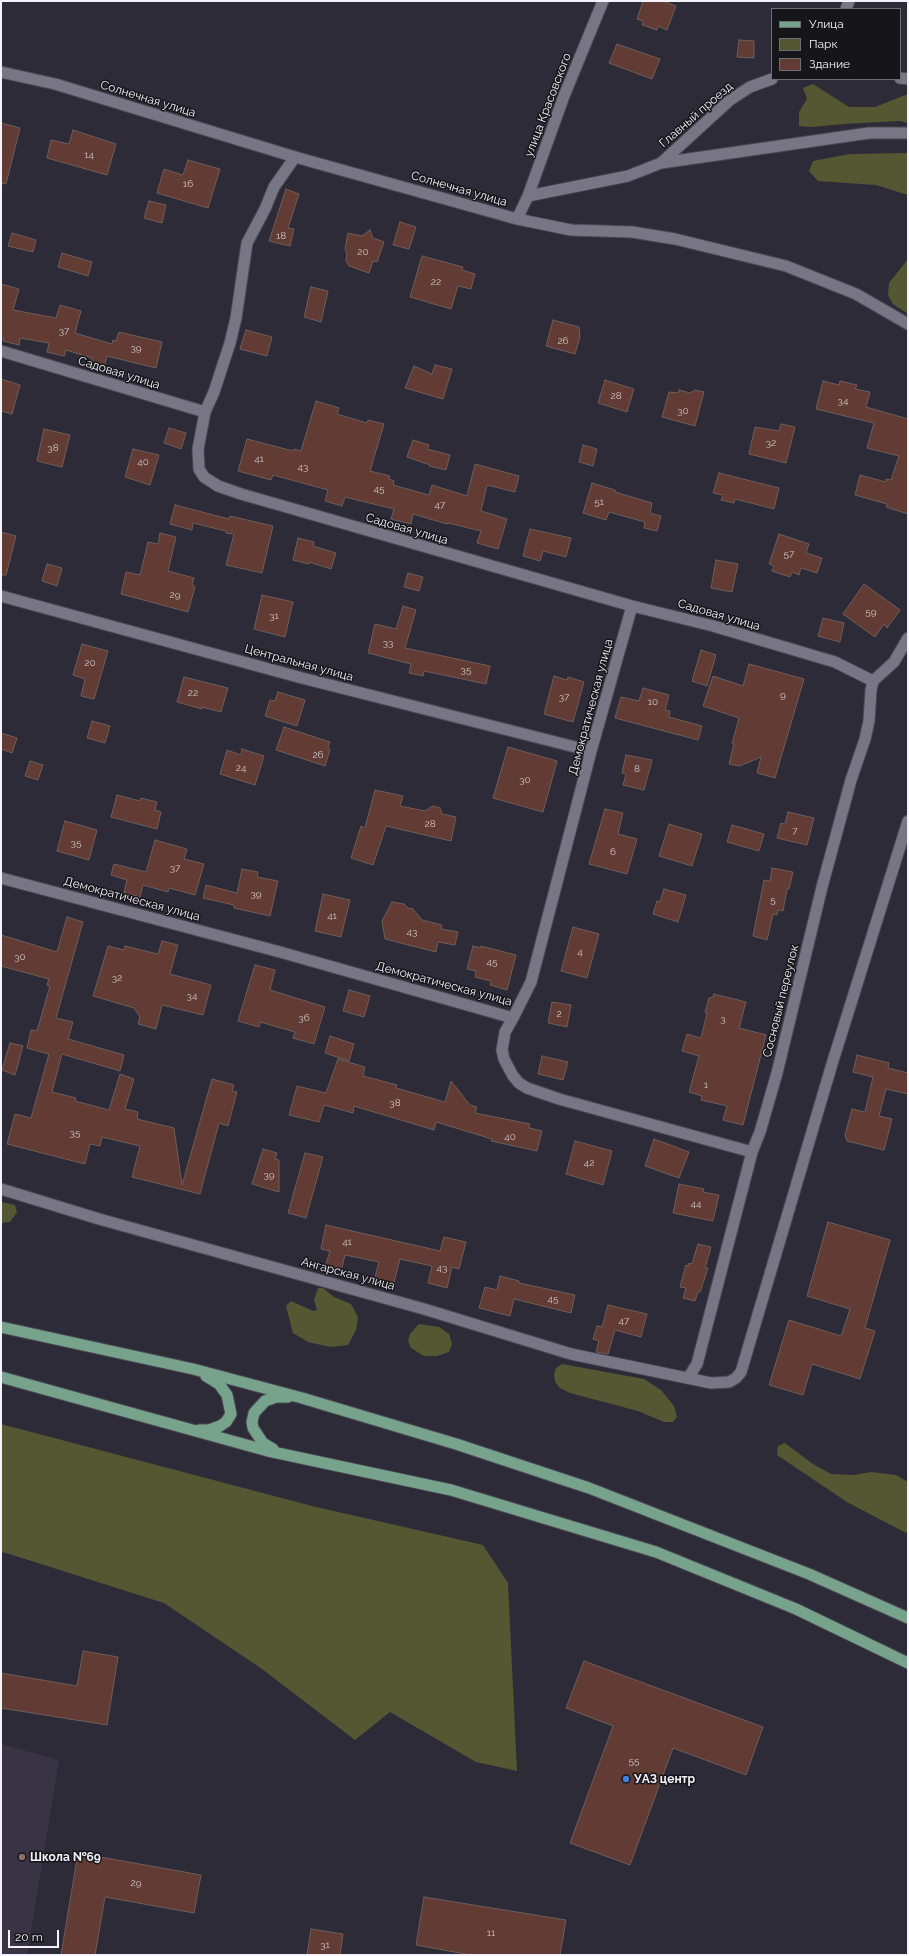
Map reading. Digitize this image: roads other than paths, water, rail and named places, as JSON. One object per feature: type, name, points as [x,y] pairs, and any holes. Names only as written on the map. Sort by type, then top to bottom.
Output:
[{"type":"main road","points":[[1,1327],[193,1369],[302,1398],[456,1444],[589,1488],[809,1574],[908,1618]]},
{"type":"main road","points":[[192,1430],[209,1430],[220,1426],[226,1422],[231,1414],[227,1395],[219,1384],[193,1369]]},
{"type":"main road","points":[[1,1377],[284,1454],[451,1490],[656,1552],[796,1609],[908,1663]]},
{"type":"main road","points":[[284,1454],[263,1443],[252,1422],[254,1413],[258,1406],[265,1401],[276,1397],[302,1398]]},
{"type":"street","name":"улица Красовского","points":[[517,219],[528,196],[564,96],[603,1]]},
{"type":"street","name":"Солнечная улица","points":[[1,72],[55,84],[295,157],[549,227],[571,230],[632,232],[675,239],[786,266],[856,294],[908,324]]},
{"type":"street","name":"Главный проезд","points":[[661,163],[730,100],[750,87],[771,79]]},
{"type":"street","points":[[528,196],[628,176],[661,163],[869,133],[908,133]]},
{"type":"street","points":[[205,412],[222,370],[234,324],[246,243],[262,215],[274,187],[295,157]]},
{"type":"street","name":"Садовая улица","points":[[1,351],[205,412],[198,449],[199,469],[204,477],[218,486],[241,494],[632,606],[713,626],[835,662],[873,681]]},
{"type":"street","name":"Центральная улица","points":[[1,596],[302,678],[591,751]]},
{"type":"street","name":"Демократическая улица","points":[[1,878],[287,954],[513,1018],[531,982],[591,751],[632,606]]},
{"type":"street","points":[[873,681],[894,662],[908,638]]},
{"type":"street","name":"Сосновый переулок","points":[[688,1378],[698,1360],[752,1152],[760,1132],[774,1081],[828,865],[851,780],[865,739],[869,721],[870,690],[873,681]]},
{"type":"street","name":"Ангарская улица","points":[[1,1190],[99,1219],[424,1309],[571,1354],[720,1384],[729,1382],[736,1378],[741,1372],[832,1064],[908,821]]},
{"type":"street","points":[[513,1018],[504,1032],[502,1050],[504,1059],[513,1076],[526,1088],[560,1099],[752,1152]]},
{"type":"place","name":"УАЗ центр","points":[[626,1779]]},
{"type":"place","name":"Школа №69","points":[[22,1857]]}]
